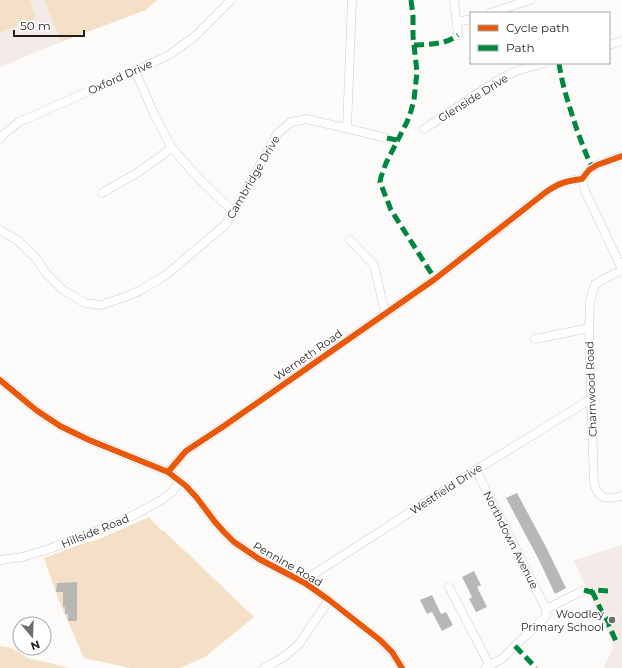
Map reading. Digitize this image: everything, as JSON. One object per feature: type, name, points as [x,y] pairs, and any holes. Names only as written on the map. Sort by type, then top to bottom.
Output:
[{"type":"street","name":"Oxford Drive","points":[[0,140],[4,134],[18,122],[169,54],[194,38],[232,0]]},
{"type":"street","points":[[347,128],[352,0]]},
{"type":"street","points":[[454,0],[458,35]]},
{"type":"street","points":[[493,12],[530,0]]},
{"type":"street","points":[[456,22],[470,19]]},
{"type":"street","points":[[610,45],[622,41]]},
{"type":"street","name":"Glenside Drive","points":[[424,129],[498,80],[516,71],[541,64]]},
{"type":"street","points":[[134,71],[172,148],[201,181],[234,212]]},
{"type":"street","name":"Cambridge Drive","points":[[0,230],[17,240],[36,258],[46,273],[63,290],[85,303],[101,305],[139,291],[166,275],[224,225],[234,212],[277,134],[290,122],[307,119],[387,138]]},
{"type":"street","points":[[102,193],[138,173],[172,148]]},
{"type":"street","points":[[622,156],[597,165],[589,170],[582,179],[622,270]]},
{"type":"street","name":"Werneth Road","points":[[168,472],[186,451],[435,279],[546,192],[558,184],[569,180],[582,179]]},
{"type":"street","points":[[350,240],[374,265],[385,313]]},
{"type":"street","name":"Charnwood Road","points":[[622,270],[595,284],[590,301],[589,328],[594,483],[596,489],[603,497],[609,498],[622,496]]},
{"type":"street","points":[[535,339],[589,328]]},
{"type":"street","points":[[0,380],[36,410],[60,426],[89,440],[168,472]]},
{"type":"street","name":"Westfield Drive","points":[[304,583],[317,572],[476,470],[591,399]]},
{"type":"street","name":"Northdown Avenue","points":[[476,470],[546,609]]},
{"type":"street","name":"Pennine Road","points":[[168,472],[180,480],[194,494],[224,532],[234,542],[259,559],[304,583],[329,600],[380,640],[392,652],[402,668]]},
{"type":"street","name":"Hillside Road","points":[[0,560],[22,557],[46,550],[107,527],[136,514],[163,499],[173,491],[180,480]]},
{"type":"street","points":[[449,587],[488,667],[503,658],[542,621],[546,616],[546,609],[584,590]]},
{"type":"street","points":[[264,668],[284,657],[299,644],[329,600]]},
{"type":"shaded area","points":[[0,0],[44,0],[61,42],[0,67]]},
{"type":"shaded area","points":[[0,0],[30,0],[36,18],[0,33]]},
{"type":"shaded area","points":[[44,0],[157,0],[146,10],[61,42]]},
{"type":"shaded area","points":[[149,517],[254,617],[205,657],[180,668],[130,668],[84,658],[59,601],[44,558],[81,544],[97,540]]},
{"type":"shaded area","name":"Woodley Primary School","points":[[622,545],[622,668],[604,668],[614,646],[574,560]]},
{"type":"shaded area","points":[[0,646],[12,649],[12,656],[25,656],[30,659],[68,668],[0,668]]},
{"type":"building","points":[[517,493],[566,588],[555,594],[506,498]]},
{"type":"building","points":[[474,571],[481,585],[477,587],[487,607],[476,612],[469,599],[472,597],[462,577]]},
{"type":"building","points":[[77,582],[77,621],[68,621],[68,614],[65,614],[65,607],[63,607],[63,592],[56,592],[57,583]]},
{"type":"building","points":[[432,595],[441,614],[446,612],[453,625],[442,631],[432,612],[427,614],[420,600]]},
{"type":"marked path","points":[[411,0],[417,72],[414,100],[407,122],[386,163],[380,182],[391,210],[435,279]]},
{"type":"marked path","points":[[414,45],[448,41],[458,35]]},
{"type":"marked path","points":[[559,64],[564,89],[577,130],[593,168]]},
{"type":"marked path","points":[[387,138],[397,140]]},
{"type":"marked path","points":[[584,590],[591,592],[595,590],[608,591]]},
{"type":"marked path","points":[[592,591],[609,623],[616,641]]},
{"type":"marked path","points":[[515,646],[536,668]]},
{"type":"cycle path","points":[[168,472],[186,451],[435,279],[546,192],[563,183],[582,179],[589,170],[597,165],[622,156]]},
{"type":"cycle path","points":[[0,380],[36,410],[60,426],[89,440],[168,472],[186,486],[215,522],[234,542],[259,559],[305,583],[329,600],[380,640],[392,652],[402,668]]},
{"type":"place","name":"Woodley Primary School","points":[[612,620]]}]
